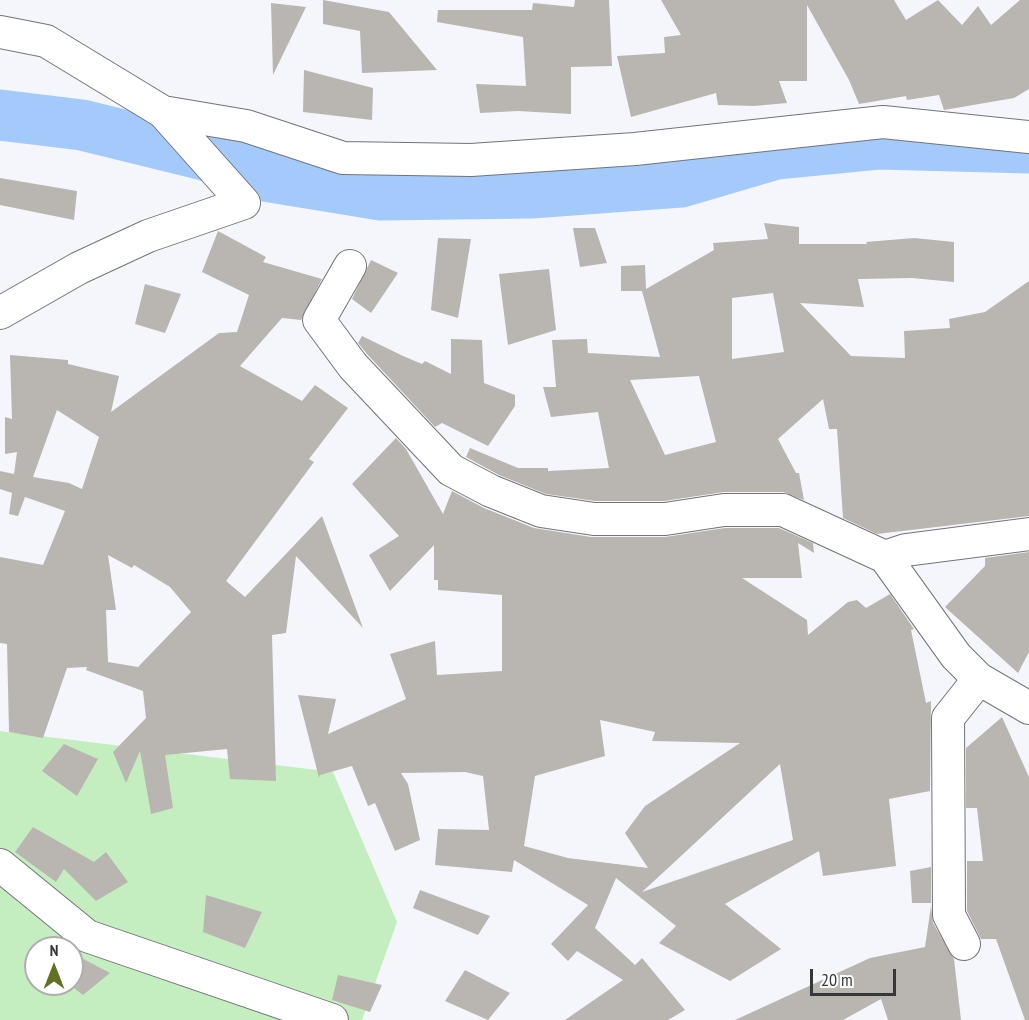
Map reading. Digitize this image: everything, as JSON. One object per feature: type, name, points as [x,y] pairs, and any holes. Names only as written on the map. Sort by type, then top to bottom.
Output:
[{"type":"street","points":[[0,32],[46,41],[163,112],[244,203],[148,236],[79,268],[0,313]]},
{"type":"street","points":[[163,112],[246,126],[343,158],[495,158],[635,149],[883,122],[1029,137]]},
{"type":"street","points":[[350,266],[319,321],[353,366],[451,470],[491,491],[541,511],[594,519],[665,519],[724,510],[783,510],[885,557],[956,656],[979,679],[1029,708]]},
{"type":"street","points":[[885,557],[906,550],[1029,534]]},
{"type":"street","points":[[963,944],[949,915],[948,718],[979,679]]},
{"type":"street","points":[[0,865],[87,936],[332,1020]]},
{"type":"green space","points":[[0,731],[333,772],[397,922],[362,1020],[0,1020]]},
{"type":"building","points":[[323,0],[389,12],[437,70],[362,73],[360,31],[323,24]]},
{"type":"building","points":[[575,0],[609,0],[612,66],[571,67],[571,114],[518,111],[480,113],[476,84],[526,86],[523,37],[437,22],[438,10],[532,10],[533,3],[574,7]]},
{"type":"building","points":[[661,0],[894,0],[906,20],[938,0],[962,25],[978,6],[991,25],[1020,0],[1029,0],[1029,89],[1014,98],[944,110],[939,95],[907,100],[906,96],[859,104],[849,80],[807,5],[807,81],[779,81],[787,103],[754,106],[718,105],[716,93],[631,117],[617,56],[665,53],[664,37],[681,35]]},
{"type":"building","points":[[271,3],[306,7],[273,75]]},
{"type":"building","points":[[304,70],[373,88],[372,120],[303,112]]},
{"type":"building","points":[[0,178],[77,191],[74,220],[0,205]]},
{"type":"building","points":[[764,223],[799,227],[799,244],[867,244],[866,242],[914,238],[954,242],[954,282],[912,278],[858,279],[864,307],[800,303],[851,356],[905,358],[904,331],[950,328],[949,319],[985,312],[1029,281],[1029,516],[877,534],[843,518],[837,429],[829,429],[823,399],[778,439],[796,473],[799,473],[804,500],[783,492],[724,492],[664,501],[595,501],[546,494],[499,475],[466,457],[470,448],[518,468],[548,468],[548,471],[609,468],[598,412],[551,417],[543,387],[556,387],[552,340],[587,339],[588,353],[660,357],[642,291],[621,291],[621,266],[645,265],[646,289],[714,250],[713,243],[768,239]],"holes":[[[773,293],[784,352],[732,359],[732,298]],[[699,376],[716,442],[665,455],[630,380]]]},
{"type":"building","points":[[573,228],[595,228],[607,263],[580,267]]},
{"type":"building","points":[[218,231],[266,257],[263,262],[322,279],[301,320],[282,318],[240,366],[302,401],[315,385],[348,408],[309,459],[314,462],[226,581],[245,597],[322,516],[363,628],[296,556],[286,633],[272,635],[276,781],[230,779],[227,749],[165,755],[173,808],[151,814],[140,751],[126,783],[113,752],[146,718],[143,691],[86,670],[87,667],[67,668],[43,738],[9,732],[7,644],[0,643],[0,557],[43,565],[65,511],[25,497],[18,516],[9,514],[12,493],[0,489],[0,471],[14,474],[17,452],[5,454],[5,417],[12,419],[10,355],[68,360],[68,364],[119,376],[111,412],[219,333],[237,332],[249,295],[202,272]],"holes":[[[57,410],[99,437],[82,489],[69,483],[33,477]],[[108,555],[132,568],[134,565],[170,587],[191,612],[138,667],[108,662],[106,610],[116,610]]]},
{"type":"building","points":[[438,238],[471,239],[458,318],[431,310]]},
{"type":"building","points":[[371,260],[398,273],[371,313],[352,299]]},
{"type":"building","points":[[549,269],[556,330],[508,345],[499,274]]},
{"type":"building","points":[[145,284],[181,294],[165,333],[135,324]]},
{"type":"building","points":[[362,336],[403,356],[422,364],[425,361],[451,374],[451,339],[482,340],[484,383],[515,395],[515,406],[488,446],[442,423],[435,427],[358,343]]},
{"type":"building","points":[[396,438],[406,449],[443,514],[452,491],[484,508],[534,528],[591,537],[665,537],[725,528],[779,528],[813,543],[814,553],[798,543],[802,578],[742,578],[807,620],[808,635],[848,602],[857,600],[866,608],[890,594],[914,629],[911,630],[926,703],[931,701],[930,791],[889,799],[896,866],[823,876],[819,851],[725,904],[781,949],[730,981],[659,943],[676,926],[616,878],[595,928],[635,965],[642,958],[685,1010],[668,1020],[565,1020],[623,980],[577,951],[568,961],[551,944],[588,905],[514,860],[512,872],[435,865],[438,829],[489,830],[483,776],[465,772],[401,773],[408,784],[420,840],[395,851],[375,803],[368,806],[352,766],[320,775],[319,778],[298,695],[336,699],[328,734],[406,699],[390,654],[435,641],[437,675],[502,671],[502,595],[438,590],[438,580],[434,580],[434,545],[390,591],[369,555],[399,536],[352,484]],"holes":[[[600,720],[655,732],[652,741],[740,743],[645,806],[625,833],[648,868],[568,858],[524,846],[535,776],[605,756]],[[780,764],[793,840],[642,892],[666,870]]]},
{"type":"building","points":[[1029,552],[1029,652],[1018,673],[945,607],[985,566],[985,558]]},
{"type":"building","points":[[1002,717],[1029,777],[1029,1020],[1025,1020],[996,939],[981,939],[967,911],[967,861],[983,861],[977,808],[966,808],[966,748]]},
{"type":"building","points":[[64,744],[98,759],[77,796],[42,771]]},
{"type":"building","points":[[33,827],[94,862],[106,852],[128,882],[96,901],[64,869],[56,882],[15,852]]},
{"type":"building","points":[[931,867],[931,903],[912,903],[910,871]]},
{"type":"building","points":[[420,890],[490,916],[478,935],[413,908]]},
{"type":"building","points":[[206,895],[262,912],[245,948],[203,932]]},
{"type":"building","points":[[931,906],[933,923],[954,959],[961,1020],[888,1020],[881,999],[843,1020],[735,1020],[870,958],[925,947]]},
{"type":"building","points":[[84,959],[110,973],[84,994]]},
{"type":"building","points":[[465,970],[510,993],[488,1020],[445,1001]]},
{"type":"building","points":[[338,975],[382,985],[370,1012],[332,1000]]},
{"type":"waterway","points":[[0,115],[82,125],[204,155],[265,176],[381,195],[531,193],[681,182],[776,154],[878,144],[1029,148]]}]
